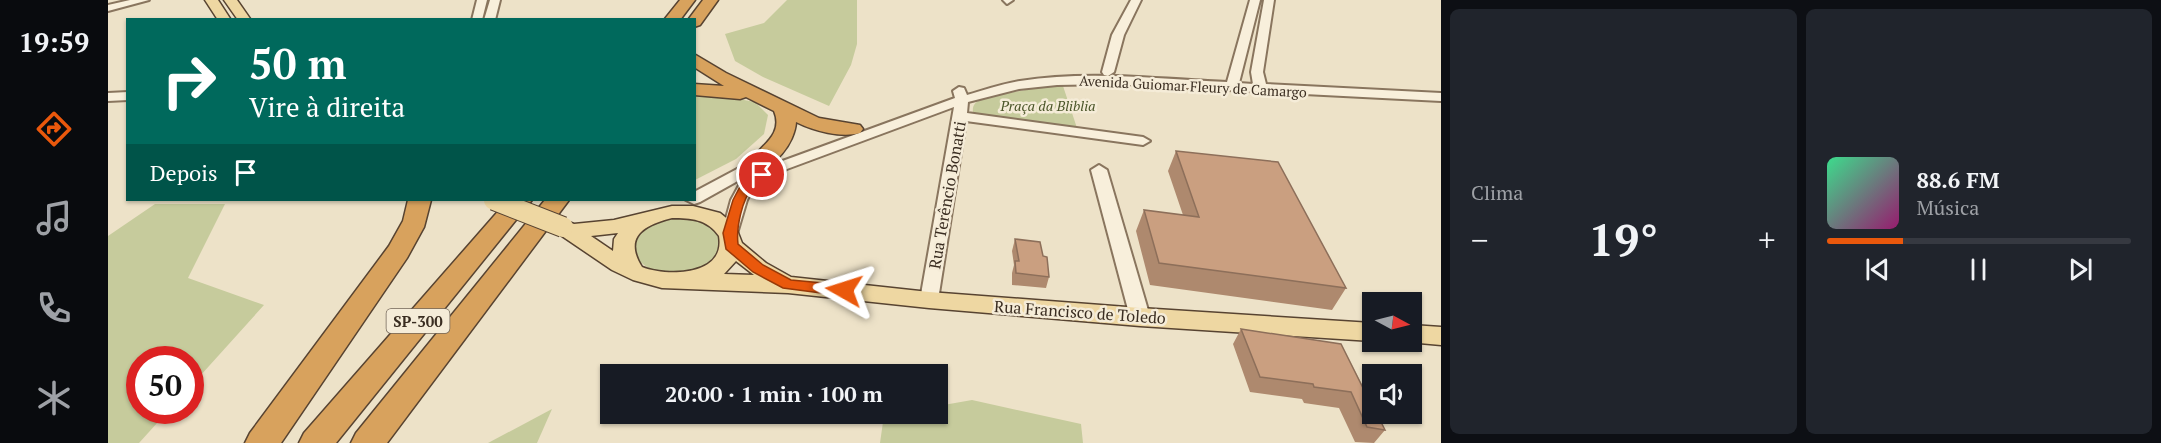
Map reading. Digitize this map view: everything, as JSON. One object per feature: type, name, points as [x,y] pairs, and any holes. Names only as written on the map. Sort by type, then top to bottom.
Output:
[{"type":"highway","points":[[673,18],[688,0]]},
{"type":"highway","points":[[696,19],[711,0]]},
{"type":"highway","points":[[696,60],[720,77],[823,126],[854,129]]},
{"type":"highway","points":[[696,89],[723,90],[758,96]]},
{"type":"highway","points":[[762,160],[783,138],[786,129],[786,114],[781,106]]},
{"type":"highway","points":[[262,443],[412,231],[419,201]]},
{"type":"highway","name":"SP-300","points":[[316,443],[519,201]]},
{"type":"highway","name":"SP-300","points":[[368,443],[556,201]]},
{"type":"main road","points":[[211,0],[224,18]]},
{"type":"main road","points":[[230,0],[244,18]]},
{"type":"main road","points":[[497,201],[567,229],[600,253],[634,272],[649,279],[667,282],[704,275],[718,267],[727,257],[730,239],[722,224],[710,216],[696,212],[655,216],[614,227],[567,229]]},
{"type":"main road","points":[[634,272],[625,262],[621,250],[625,238],[634,226],[655,216]]},
{"type":"main road","name":"Rua Francisco de Toledo","points":[[730,239],[758,268],[788,285]]},
{"type":"main road","name":"Rua Francisco de Toledo","points":[[686,280],[788,285],[929,300],[1362,331]]},
{"type":"main road","points":[[1422,335],[1441,336]]},
{"type":"street","points":[[108,8],[144,0]]},
{"type":"street","points":[[478,18],[482,0]]},
{"type":"street","points":[[490,18],[495,0]]},
{"type":"street","points":[[1108,72],[1118,35],[1136,0]]},
{"type":"street","points":[[696,198],[762,160],[854,129],[960,102],[1015,77],[1049,73],[1108,72],[1233,83],[1239,68],[1255,0]]},
{"type":"street","points":[[1269,0],[1258,84],[1441,89]]},
{"type":"street","name":"Avenida Guiomar Fleury de Camargo","points":[[747,184],[782,166],[960,102],[1019,85],[1058,81],[1111,80],[1233,83],[1441,97]]},
{"type":"street","points":[[108,97],[126,96]]},
{"type":"street","points":[[960,102],[1143,141]]},
{"type":"street","name":"Rua Terêncio Bonatti","points":[[929,300],[960,102]]},
{"type":"street","points":[[730,239],[740,200],[762,160]]},
{"type":"street","points":[[1099,170],[1140,317]]},
{"type":"street","points":[[655,216],[689,201]]},
{"type":"green space","points":[[787,0],[857,0],[857,44],[851,65],[829,106],[763,77],[735,61],[725,34],[764,23]]},
{"type":"green space","name":"Praça da Bliblia","points":[[1062,83],[1077,128],[973,114],[975,104],[983,98]]},
{"type":"green space","points":[[711,94],[755,102],[768,115],[764,134],[736,159],[696,179],[696,96]]},
{"type":"green space","points":[[155,204],[225,204],[188,278],[264,305],[204,372],[204,346],[126,346],[126,424],[156,424],[139,443],[108,443],[108,236]]},
{"type":"green space","points":[[670,218],[686,218],[703,222],[716,230],[720,237],[720,250],[708,264],[689,273],[670,274],[653,270],[640,262],[634,251],[635,239],[647,227]]},
{"type":"green space","points":[[972,400],[1081,424],[1083,443],[880,443],[883,424],[948,424],[948,404]]},
{"type":"green space","points":[[552,409],[537,443],[488,443]]},
{"type":"building","points":[[1176,151],[1278,162],[1346,288],[1159,263],[1144,210],[1199,217]]},
{"type":"building","points":[[1015,239],[1040,242],[1043,256],[1047,257],[1049,277],[1016,273],[1015,261],[1019,261]]},
{"type":"building","points":[[1241,329],[1341,344],[1362,386],[1362,416],[1351,392],[1260,377]]},
{"type":"building","points":[[1366,424],[1382,424],[1385,430],[1367,427]]},
{"type":"route","points":[[762,175],[747,184],[740,200],[730,233],[731,246],[758,268],[788,285],[844,290]]}]
